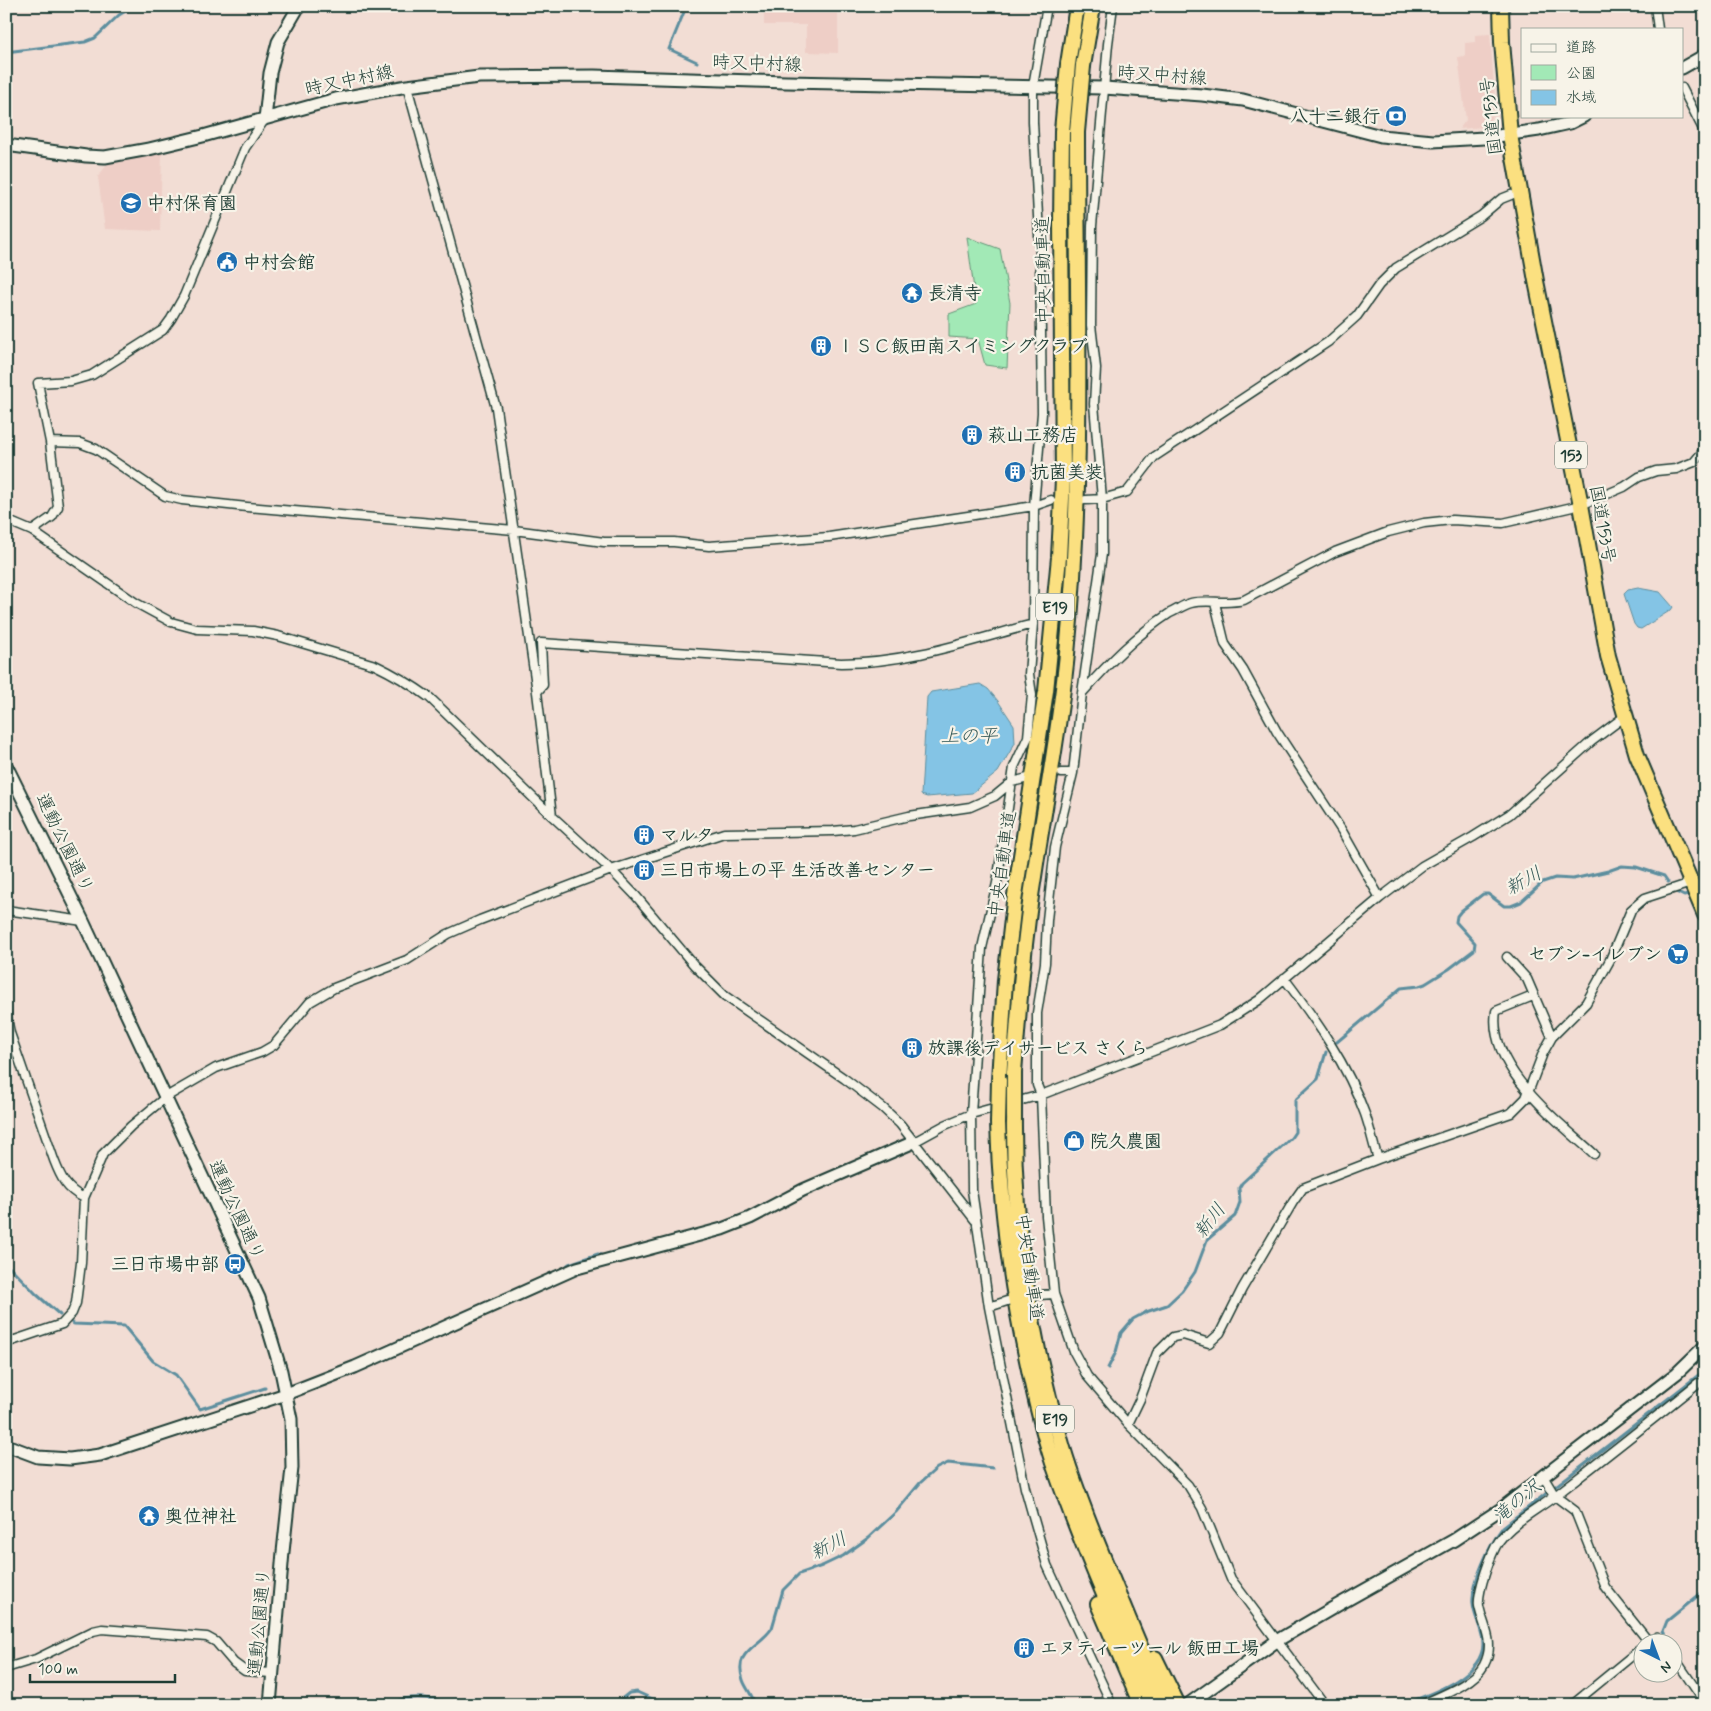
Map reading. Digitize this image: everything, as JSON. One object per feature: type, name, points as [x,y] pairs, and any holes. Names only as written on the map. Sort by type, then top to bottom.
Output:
[{"type":"highway","name":"中央自動車道","points":[[1078,6],[1068,64],[1062,131],[1060,223],[1063,479],[1059,557],[1045,700],[1005,980],[998,1080],[998,1123],[1009,1269],[1032,1386],[1052,1460],[1095,1573],[1152,1705]]},
{"type":"highway","name":"中央自動車道","points":[[1093,6],[1083,66],[1077,132],[1079,401],[1076,538],[1067,655],[1053,758],[1034,872],[1019,998],[1014,1073],[1014,1152],[1022,1252],[1032,1315],[1041,1364],[1059,1434],[1084,1509],[1122,1605],[1165,1705]]},
{"type":"highway","name":"国道153号","points":[[1500,6],[1510,135],[1608,656],[1636,755],[1705,916]]},
{"type":"highway","points":[[1084,1509],[1178,1705]]},
{"type":"highway","points":[[1095,1573],[1098,1605],[1141,1705]]},
{"type":"street","points":[[32,531],[52,517],[58,507],[50,442],[38,383],[71,381],[92,375],[163,330],[171,319],[184,296],[245,148],[265,119],[270,72],[278,42],[299,6]]},
{"type":"street","points":[[1047,6],[1033,86],[1033,122],[1040,253],[1042,413],[1034,506],[1033,624],[1029,674],[1032,696],[1028,737],[1014,767],[997,883],[982,948],[972,1114],[972,1190],[989,1307],[1025,1488],[1048,1564],[1112,1705]]},
{"type":"street","points":[[1655,6],[1658,28]]},
{"type":"street","points":[[1115,7],[1104,88],[1092,226],[1091,325],[1096,368],[1094,404],[1102,499],[1102,554],[1082,692],[1073,773],[1055,847],[1046,920],[1045,963],[1037,1012],[1037,1085],[1041,1095],[1046,1216],[1054,1294],[1074,1352],[1087,1376],[1128,1424],[1188,1485],[1202,1508],[1231,1579],[1325,1705]]},
{"type":"street","points":[[1684,67],[1705,55]]},
{"type":"street","name":"時又中村線","points":[[6,145],[105,157],[148,149],[336,99],[407,86],[479,77],[594,76],[1033,86],[1202,94],[1243,100],[1381,136],[1433,141],[1510,135],[1565,124],[1579,118]]},
{"type":"street","points":[[407,86],[496,408],[537,692],[552,816]]},
{"type":"street","points":[[1684,92],[1705,133]]},
{"type":"street","points":[[1086,500],[1102,499],[1127,492],[1154,457],[1328,342],[1357,316],[1379,285],[1396,268],[1481,216],[1500,199],[1511,195]]},
{"type":"street","points":[[50,442],[80,443],[96,449],[165,496],[182,500],[514,530],[604,542],[674,542],[709,546],[828,537],[1034,506],[1051,500]]},
{"type":"street","points":[[1082,692],[1124,647],[1182,606],[1192,603],[1231,604],[1244,600],[1335,552],[1388,532],[1424,522],[1452,520],[1503,523],[1581,505],[1624,487],[1648,474],[1656,471],[1676,469],[1694,462],[1705,449]]},
{"type":"street","points":[[6,520],[32,531],[136,603],[171,622],[197,629],[253,631],[278,636],[374,665],[390,672],[430,698],[611,870],[636,896],[694,965],[725,996],[884,1108],[900,1124],[976,1220]]},
{"type":"street","points":[[1215,603],[1225,644],[1243,670],[1277,732],[1342,831],[1380,898]]},
{"type":"street","points":[[537,692],[543,686],[541,643],[865,663],[902,659],[1033,624]]},
{"type":"street","points":[[6,1445],[38,1457],[70,1459],[100,1455],[286,1394],[355,1367],[577,1268],[722,1229],[750,1218],[803,1190],[914,1142],[945,1125],[972,1114],[1041,1095],[1220,1025],[1259,1000],[1380,898],[1422,866],[1510,814],[1592,740],[1624,717]]},
{"type":"street","name":"運動公園通り","points":[[6,765],[83,921],[259,1298],[281,1371],[291,1419],[292,1468],[271,1673],[270,1705]]},
{"type":"street","points":[[1061,773],[1073,773]]},
{"type":"street","points":[[6,1343],[62,1324],[72,1313],[76,1303],[82,1264],[84,1198],[103,1154],[131,1126],[166,1097],[216,1068],[262,1052],[274,1045],[310,1002],[334,988],[407,960],[448,934],[480,920],[611,870],[724,833],[854,829],[909,816],[970,807],[994,796],[1012,782],[1028,778]]},
{"type":"street","points":[[1128,1424],[1140,1399],[1157,1353],[1172,1337],[1183,1335],[1209,1343],[1220,1333],[1242,1288],[1303,1188],[1378,1159],[1511,1113],[1526,1098],[1543,1053],[1552,1036],[1586,1003],[1610,960],[1631,910],[1645,898],[1694,890]]},
{"type":"street","points":[[6,910],[83,921]]},
{"type":"street","points":[[1507,957],[1527,979],[1552,1036]]},
{"type":"street","points":[[1284,978],[1314,1017],[1346,1072],[1365,1114],[1378,1159]]},
{"type":"street","points":[[1533,996],[1496,1010],[1497,1034],[1506,1058],[1516,1078],[1528,1094],[1594,1154]]},
{"type":"street","points":[[6,1013],[10,1033],[62,1180],[74,1193],[84,1198]]},
{"type":"street","points":[[1039,1295],[1054,1294]]},
{"type":"street","points":[[989,1307],[1007,1301]]},
{"type":"street","points":[[1187,1705],[1278,1640],[1454,1540],[1544,1479],[1677,1373],[1705,1346]]},
{"type":"street","points":[[1421,1705],[1455,1689],[1471,1678],[1484,1665],[1489,1649],[1489,1638],[1479,1606],[1479,1594],[1482,1581],[1499,1542],[1511,1529],[1554,1494],[1698,1383],[1705,1386]]},
{"type":"street","points":[[1544,1479],[1554,1494],[1575,1511],[1605,1587],[1639,1634]]},
{"type":"street","points":[[6,1668],[36,1659],[93,1631],[102,1629],[207,1637],[216,1642],[234,1664],[245,1671],[271,1673]]},
{"type":"street","points":[[1572,1705],[1634,1654]]},
{"type":"street","points":[[1684,1672],[1705,1703]]},
{"type":"shaded area","points":[[764,6],[838,6],[838,53],[806,52],[806,25],[764,25]]},
{"type":"shaded area","points":[[1490,34],[1496,112],[1483,127],[1459,129],[1466,120],[1458,57],[1465,56],[1465,43],[1475,42],[1475,35]]},
{"type":"shaded area","name":"中村保育園","points":[[162,153],[160,231],[105,229],[98,177],[105,167],[109,162]]},
{"type":"green space","points":[[967,237],[1000,249],[1010,303],[1007,368],[985,365],[978,339],[949,337],[949,314],[976,304]]},
{"type":"water","points":[[1638,588],[1660,592],[1673,607],[1641,629],[1637,628],[1634,624],[1624,594],[1628,590]]},
{"type":"water","name":"上の平","points":[[980,684],[988,689],[998,701],[1014,725],[1015,743],[998,772],[972,793],[927,797],[921,795],[927,697],[931,692]]},
{"type":"waterway","points":[[6,52],[85,42],[95,38],[119,15],[134,6]]},
{"type":"waterway","points":[[274,6],[289,7]]},
{"type":"waterway","points":[[680,6],[684,12],[669,49],[697,62]]},
{"type":"waterway","name":"新川","points":[[1337,1042],[1401,988],[1425,984],[1474,950],[1475,943],[1456,922],[1457,916],[1461,911],[1483,894],[1488,894],[1504,906],[1511,906],[1521,902],[1543,882],[1555,878],[1573,879],[1622,866],[1636,867],[1664,876],[1668,882]]},
{"type":"waterway","name":"新川","points":[[1676,892],[1684,896],[1693,894]]},
{"type":"waterway","name":"新川","points":[[1108,1368],[1116,1352],[1121,1333],[1133,1319],[1146,1312],[1167,1305],[1182,1291],[1195,1272],[1207,1240],[1235,1216],[1240,1202],[1239,1188],[1242,1183],[1291,1138],[1295,1132],[1295,1100],[1318,1079],[1326,1052]]},
{"type":"waterway","points":[[563,1269],[569,1264],[598,1254],[604,1256]]},
{"type":"waterway","points":[[6,1268],[11,1268],[60,1315]]},
{"type":"waterway","points":[[72,1323],[124,1326],[153,1361],[176,1375],[200,1409],[265,1388]]},
{"type":"waterway","name":"滝の沢","points":[[1402,1705],[1452,1683],[1474,1666],[1481,1656],[1483,1639],[1474,1609],[1473,1595],[1482,1564],[1503,1527],[1705,1370]]},
{"type":"waterway","name":"新川","points":[[755,1705],[743,1680],[741,1662],[749,1650],[767,1635],[772,1628],[783,1590],[799,1574],[843,1556],[868,1538],[896,1512],[920,1483],[937,1468],[948,1463],[993,1468]]},
{"type":"waterway","points":[[1664,1634],[1663,1631],[1667,1621],[1705,1590]]},
{"type":"waterway","name":"新川","points":[[614,1705],[629,1693],[637,1692],[666,1705]]},
{"type":"waterway","name":"新川","points":[[386,1705],[411,1698],[437,1700],[454,1705]]},
{"type":"place","name":"八十二銀行","points":[[1396,116]]},
{"type":"place","name":"中村保育園","points":[[131,203]]},
{"type":"place","name":"中村会館","points":[[227,262]]},
{"type":"place","name":"長清寺","points":[[912,293]]},
{"type":"place","name":"ＩＳＣ飯田南スイミングクラブ","points":[[821,346]]},
{"type":"place","name":"萩山工務店","points":[[972,435]]},
{"type":"place","name":"抗菌美装","points":[[1015,472]]},
{"type":"place","name":"マルタ","points":[[644,835]]},
{"type":"place","name":"三日市場上の平 生活改善センター","points":[[644,870]]},
{"type":"place","name":"セブン-イレブン","points":[[1678,954]]},
{"type":"place","name":"放課後デイサービス さくら","points":[[912,1048]]},
{"type":"place","name":"院久農園","points":[[1074,1141]]},
{"type":"place","name":"三日市場中部","points":[[235,1264]]},
{"type":"place","name":"奥位神社","points":[[149,1516]]},
{"type":"place","name":"エヌティーツール 飯田工場","points":[[1024,1648]]}]
